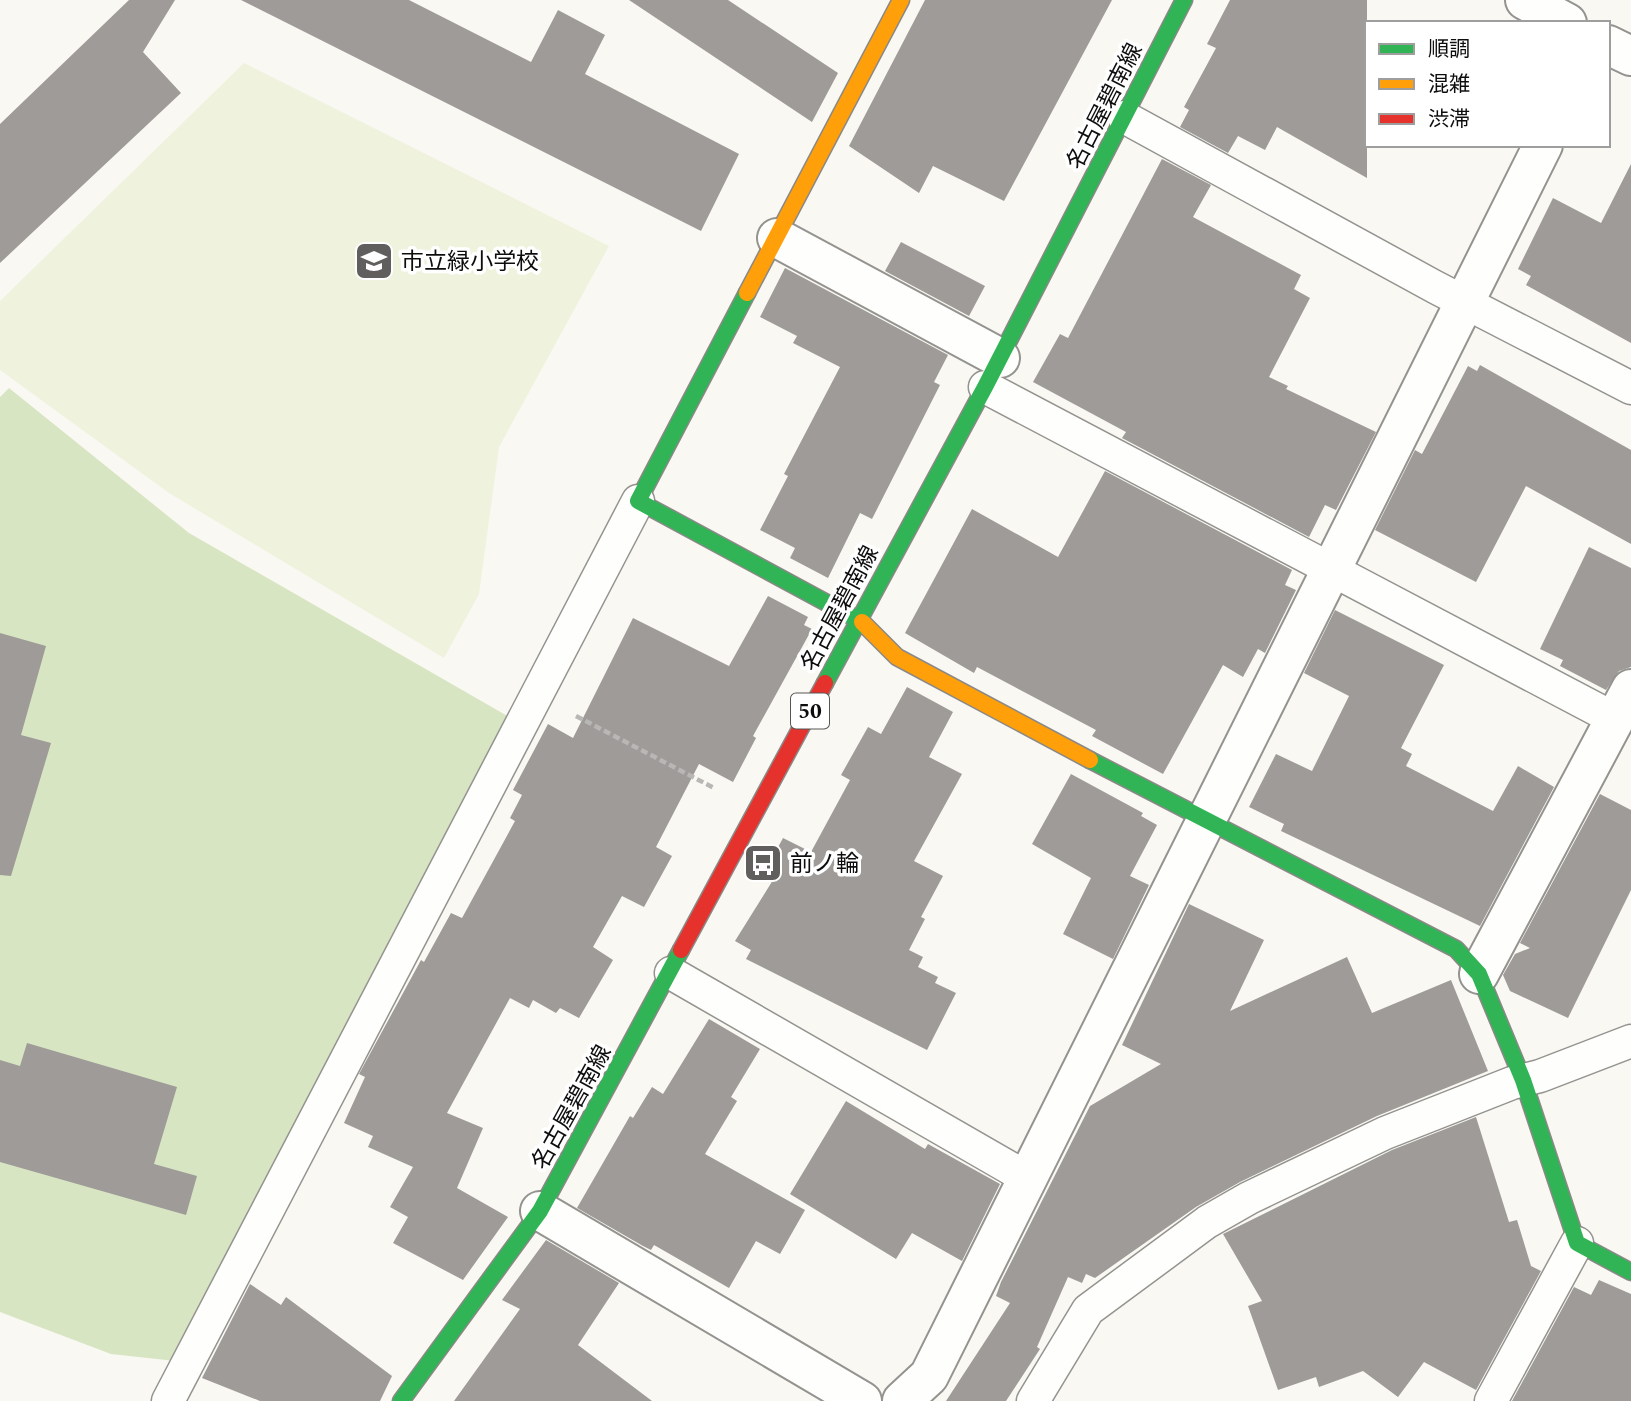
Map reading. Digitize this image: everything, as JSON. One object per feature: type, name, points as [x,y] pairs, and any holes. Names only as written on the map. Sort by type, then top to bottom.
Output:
[{"type":"street","points":[[901,0],[638,501],[858,620],[897,657],[1205,821],[1456,948],[1479,974],[1523,1080],[1577,1243],[1631,1272]]},
{"type":"street","name":"名古屋碧南線","points":[[401,1401],[540,1212],[993,373],[1184,0]]},
{"type":"street","points":[[1525,0],[1563,21]]},
{"type":"street","points":[[1610,46],[1631,56]]},
{"type":"street","points":[[902,1401],[929,1376],[1542,147]]},
{"type":"street","points":[[777,239],[993,373]]},
{"type":"street","points":[[1479,974],[1623,704]]},
{"type":"street","points":[[540,1212],[862,1401]]},
{"type":"lane","points":[[1124,117],[1631,388]]},
{"type":"lane","points":[[993,373],[1329,570],[1623,704]]},
{"type":"lane","points":[[168,1401],[638,501]]},
{"type":"lane","points":[[671,973],[1029,1179]]},
{"type":"lane","points":[[1033,1401],[1088,1310],[1207,1222],[1249,1198],[1385,1133],[1631,1041]]},
{"type":"lane","points":[[1492,1401],[1577,1243]]},
{"type":"path","points":[[538,696],[758,811]]},
{"type":"green space","points":[[244,63],[609,246],[499,447],[479,594],[444,658],[169,493],[0,370],[0,301]]},
{"type":"green space","points":[[9,388],[189,533],[511,718],[175,1361],[111,1354],[0,1312],[0,397]]},
{"type":"building","points":[[129,0],[175,0],[143,52],[181,93],[0,263],[0,124]]},
{"type":"building","points":[[241,0],[409,0],[531,62],[558,10],[605,35],[585,74],[739,154],[701,231]]},
{"type":"building","points":[[629,0],[728,0],[838,73],[812,122]]},
{"type":"building","points":[[925,0],[1112,0],[1004,201],[933,166],[919,193],[849,146]]},
{"type":"building","points":[[1230,0],[1367,0],[1367,178],[1277,127],[1265,150],[1238,136],[1228,153],[1180,127],[1189,110],[1184,107],[1216,48],[1207,44]]},
{"type":"building","points":[[1162,159],[1211,185],[1193,217],[1301,275],[1294,289],[1310,298],[1269,377],[1288,386],[1286,389],[1376,432],[1336,510],[1325,505],[1309,537],[1122,438],[1126,432],[1033,382],[1060,334],[1068,338]]},
{"type":"building","points":[[1631,164],[1631,343],[1526,285],[1531,276],[1518,269],[1553,198],[1601,223]]},
{"type":"building","points":[[901,242],[985,286],[969,316],[885,271]]},
{"type":"building","points":[[785,268],[948,355],[934,382],[940,385],[872,519],[860,513],[828,578],[790,558],[795,548],[760,530],[788,476],[784,474],[840,367],[793,343],[797,336],[760,317]]},
{"type":"building","points":[[1480,365],[1631,450],[1631,544],[1526,486],[1476,582],[1375,530],[1415,450],[1422,454],[1468,366],[1477,371]]},
{"type":"building","points":[[1105,471],[1292,570],[1285,585],[1296,590],[1265,653],[1258,649],[1243,677],[1223,665],[1163,774],[1092,736],[1096,730],[977,667],[974,673],[905,633],[972,509],[1058,557]]},
{"type":"building","points":[[1589,547],[1631,568],[1631,667],[1619,671],[1606,690],[1560,666],[1563,660],[1540,649]]},
{"type":"building","points":[[768,596],[808,617],[804,625],[812,629],[753,736],[756,738],[733,782],[699,764],[656,847],[672,856],[644,907],[622,896],[593,947],[613,960],[579,1018],[560,1008],[556,1013],[533,1000],[529,1008],[510,998],[447,1113],[483,1128],[457,1188],[508,1217],[463,1280],[393,1243],[408,1217],[390,1207],[413,1167],[368,1147],[373,1136],[344,1123],[365,1077],[359,1074],[421,960],[424,962],[451,913],[462,918],[515,821],[510,818],[522,795],[513,790],[548,724],[573,738],[633,618],[729,666]]},
{"type":"building","points":[[1335,610],[1444,665],[1401,748],[1412,754],[1406,766],[1493,811],[1518,766],[1554,787],[1480,926],[1281,831],[1284,824],[1249,807],[1276,754],[1312,771],[1349,696],[1304,673]]},
{"type":"building","points":[[0,633],[46,646],[21,735],[51,743],[11,876],[0,875]]},
{"type":"building","points":[[907,687],[953,712],[929,757],[962,774],[914,861],[943,876],[921,917],[925,919],[909,950],[923,957],[918,967],[938,977],[935,983],[956,993],[927,1050],[746,959],[751,950],[735,941],[773,880],[763,875],[783,838],[811,852],[850,780],[841,775],[868,727],[881,734]]},
{"type":"building","points":[[1071,774],[1143,813],[1141,816],[1157,825],[1130,876],[1149,885],[1113,959],[1063,934],[1091,878],[1032,844]]},
{"type":"building","points":[[1600,794],[1631,810],[1631,890],[1568,1018],[1510,991],[1503,975],[1515,954],[1530,948],[1520,943]]},
{"type":"building","points":[[1189,904],[1264,940],[1230,1011],[1347,957],[1372,1013],[1451,980],[1488,1071],[1377,1116],[1240,1182],[1196,1207],[1095,1278],[1086,1274],[1082,1283],[1068,1277],[1037,1347],[1040,1349],[1006,1401],[946,1401],[1010,1303],[996,1296],[1001,1282],[1090,1106],[1161,1064],[1122,1045]]},
{"type":"building","points":[[709,1019],[760,1049],[731,1097],[737,1101],[705,1154],[805,1210],[780,1254],[756,1241],[729,1288],[654,1245],[651,1250],[577,1208],[630,1116],[633,1118],[652,1087],[663,1094]]},
{"type":"building","points":[[27,1043],[177,1087],[154,1164],[197,1176],[186,1215],[0,1162],[0,1060],[20,1066]]},
{"type":"building","points":[[846,1101],[925,1149],[928,1144],[1000,1184],[962,1261],[912,1233],[896,1259],[790,1194]]},
{"type":"building","points":[[1476,1117],[1509,1222],[1517,1220],[1531,1266],[1541,1271],[1476,1390],[1424,1362],[1398,1397],[1363,1371],[1319,1387],[1316,1377],[1278,1390],[1248,1306],[1262,1301],[1223,1234],[1392,1150]]},
{"type":"building","points":[[546,1240],[619,1283],[578,1345],[652,1401],[454,1401],[520,1309],[502,1300]]},
{"type":"building","points":[[1599,1280],[1631,1294],[1631,1401],[1512,1401],[1574,1287],[1591,1295]]},
{"type":"building","points":[[250,1284],[281,1305],[286,1297],[392,1376],[380,1401],[260,1401],[202,1378]]},
{"type":"traffic: fast","points":[[825,683],[985,387],[1184,0]]},
{"type":"traffic: fast","points":[[747,293],[638,501],[862,622]]},
{"type":"traffic: fast","points":[[1090,760],[1456,949],[1479,974],[1523,1080],[1577,1243],[1631,1272]]},
{"type":"traffic: fast","points":[[401,1401],[540,1211],[681,950]]},
{"type":"traffic: slow","points":[[747,293],[901,0]]},
{"type":"traffic: slow","points":[[862,622],[897,657],[1090,760]]},
{"type":"traffic: jam","points":[[681,950],[825,683]]},
{"type":"place","name":"市立緑小学校","points":[[374,261]]},
{"type":"place","name":"前ノ輪","points":[[763,863]]}]
